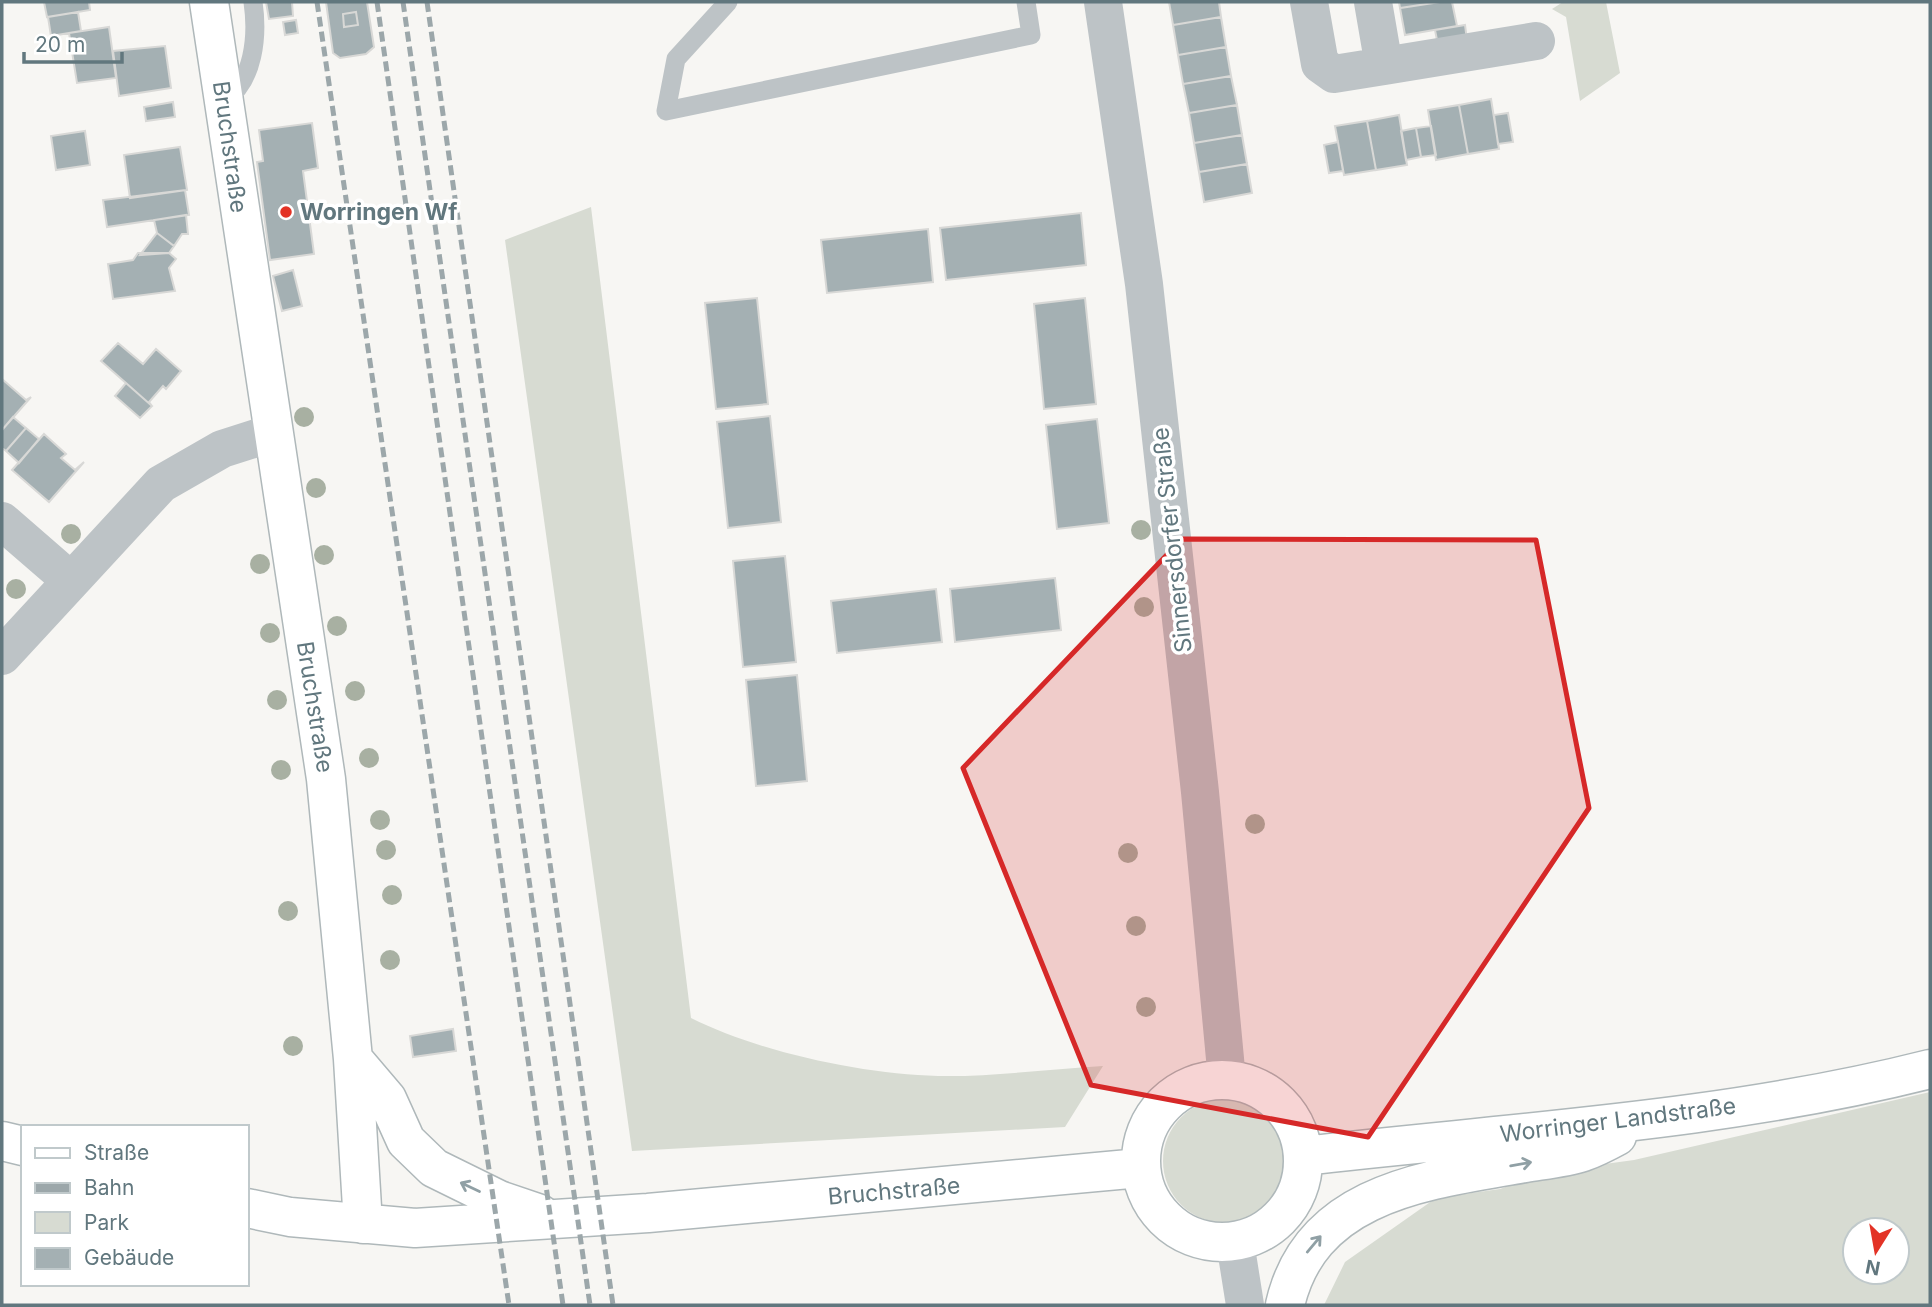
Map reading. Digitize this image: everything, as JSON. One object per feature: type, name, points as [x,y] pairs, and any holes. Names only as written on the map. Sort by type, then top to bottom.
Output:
[{"type":"main road","name":"Bruchstraße","points":[[209,2],[326,779],[353,1059],[363,1224]]},
{"type":"main road","points":[[353,1059],[387,1099],[406,1141],[434,1168],[499,1200],[556,1220]]},
{"type":"main road","name":"Worringer Landstraße","points":[[1303,1156],[1654,1119],[1774,1100],[1930,1069]]},
{"type":"main road","points":[[1227,1080],[1255,1087],[1279,1104],[1296,1127],[1303,1156],[1300,1186],[1286,1212],[1263,1231],[1235,1242],[1208,1241],[1183,1233],[1162,1216],[1147,1194],[1140,1168],[1143,1140],[1154,1115],[1174,1095],[1199,1083],[1227,1080]]},
{"type":"main road","points":[[1285,1305],[1288,1292],[1309,1248],[1340,1217],[1389,1192],[1448,1177],[1582,1153],[1654,1119]]},
{"type":"main road","points":[[2,1141],[21,1146]]},
{"type":"main road","name":"Bruchstraße","points":[[556,1220],[1140,1168]]},
{"type":"main road","points":[[248,1208],[290,1217],[415,1228],[556,1220]]},
{"type":"street","name":"Sinnersdorfer Straße","points":[[1103,2],[1147,311],[1200,792],[1227,1080]]},
{"type":"street","points":[[1309,2],[1320,64],[1334,74],[1536,41]]},
{"type":"street","points":[[1373,2],[1384,66]]},
{"type":"street","points":[[2,656],[161,484],[222,449],[272,433]]},
{"type":"street","points":[[2,521],[70,580]]},
{"type":"street","points":[[1235,1242],[1245,1305]]},
{"type":"lane","points":[[223,102],[240,91],[257,33],[253,2]]},
{"type":"lane","points":[[728,2],[676,60],[666,111],[1031,35],[1026,2]]},
{"type":"highlighted area","points":[[1182,539],[1536,540],[1589,808],[1368,1137],[1091,1085],[963,768]]},
{"type":"green space","points":[[1563,2],[1606,2],[1620,73],[1580,101],[1566,17],[1552,9]]},
{"type":"green space","points":[[591,207],[691,1018],[779,1051],[877,1071],[958,1076],[1103,1066],[1065,1127],[632,1151],[505,240]]},
{"type":"green space","points":[[1930,1092],[1930,1305],[1324,1305],[1345,1262],[1436,1198],[1500,1189],[1546,1172],[1634,1160]]},
{"type":"green space","points":[[1225,1099],[1249,1103],[1269,1117],[1283,1137],[1287,1161],[1283,1185],[1269,1205],[1249,1219],[1225,1223],[1201,1219],[1181,1205],[1167,1185],[1163,1161],[1167,1137],[1181,1117],[1201,1103]]},
{"type":"building","points":[[44,2],[89,2],[90,10],[47,17]]},
{"type":"building","points":[[266,2],[292,2],[293,16],[269,19]]},
{"type":"building","points":[[326,2],[367,2],[374,47],[366,54],[340,58],[333,53]]},
{"type":"building","points":[[1169,2],[1219,2],[1221,17],[1173,25]]},
{"type":"building","points":[[1399,2],[1440,2],[1400,8]]},
{"type":"building","points":[[1452,2],[1457,26],[1405,35],[1400,8]]},
{"type":"building","points":[[78,12],[81,31],[51,36],[48,17]]},
{"type":"building","points":[[356,12],[358,25],[344,27],[343,14]]},
{"type":"building","points":[[1221,17],[1226,47],[1178,55],[1173,25]]},
{"type":"building","points":[[296,20],[298,33],[285,35],[283,22]]},
{"type":"building","points":[[1465,25],[1467,40],[1438,45],[1435,30]]},
{"type":"building","points":[[109,27],[116,78],[77,83],[69,33]]},
{"type":"building","points":[[165,46],[171,88],[119,96],[113,51]]},
{"type":"building","points":[[1226,47],[1231,76],[1183,84],[1178,55]]},
{"type":"building","points":[[1231,76],[1237,105],[1189,113],[1183,84]]},
{"type":"building","points":[[1491,99],[1499,149],[1468,154],[1459,105]]},
{"type":"building","points":[[173,102],[175,117],[146,121],[144,107]]},
{"type":"building","points":[[1237,105],[1242,135],[1194,143],[1189,113]]},
{"type":"building","points":[[1459,105],[1468,154],[1436,160],[1428,110]]},
{"type":"building","points":[[1508,113],[1513,142],[1498,144],[1494,115]]},
{"type":"building","points":[[1399,115],[1407,165],[1376,170],[1367,121]]},
{"type":"building","points":[[1367,121],[1376,170],[1344,175],[1335,126]]},
{"type":"building","name":"Worringen Wf","points":[[312,123],[318,168],[303,171],[314,254],[270,260],[257,162],[263,161],[259,130]]},
{"type":"building","points":[[1431,126],[1436,155],[1421,157],[1416,128]]},
{"type":"building","points":[[1416,128],[1421,157],[1406,160],[1401,131]]},
{"type":"building","points":[[85,131],[90,165],[56,170],[51,136]]},
{"type":"building","points":[[1242,135],[1247,164],[1199,172],[1194,143]]},
{"type":"building","points":[[1338,142],[1343,171],[1329,173],[1324,145]]},
{"type":"building","points":[[180,147],[187,190],[130,198],[124,155]]},
{"type":"building","points":[[1247,164],[1252,193],[1204,202],[1199,172]]},
{"type":"building","points":[[185,190],[189,215],[107,227],[103,200]]},
{"type":"building","points":[[1081,213],[1086,265],[946,280],[940,228]]},
{"type":"building","points":[[186,215],[188,234],[182,234],[174,246],[157,233],[154,220]]},
{"type":"building","points":[[928,229],[933,282],[827,293],[821,240]]},
{"type":"building","points":[[157,233],[174,246],[169,253],[140,255]]},
{"type":"building","points":[[138,253],[169,253],[176,259],[169,268],[175,291],[113,299],[108,264],[133,260]]},
{"type":"building","points":[[293,270],[302,306],[282,311],[273,276]]},
{"type":"building","points":[[757,298],[768,404],[716,409],[705,303]]},
{"type":"building","points":[[1085,298],[1096,404],[1044,409],[1034,304]]},
{"type":"building","points":[[118,343],[143,364],[156,349],[181,371],[166,389],[163,386],[149,402],[152,406],[101,361]]},
{"type":"building","points":[[2,379],[26,400],[31,397],[2,430]]},
{"type":"building","points":[[126,383],[152,406],[140,418],[115,396]]},
{"type":"building","points":[[770,416],[781,522],[728,528],[717,422]]},
{"type":"building","points":[[13,417],[26,428],[6,451],[2,448],[2,430]]},
{"type":"building","points":[[1097,419],[1109,523],[1057,529],[1046,425]]},
{"type":"building","points":[[26,428],[39,439],[19,463],[6,451]]},
{"type":"building","points":[[44,434],[66,454],[61,458],[75,470],[84,462],[49,502],[12,470]]},
{"type":"building","points":[[785,556],[796,662],[743,667],[733,561]]},
{"type":"building","points":[[1055,578],[1061,630],[955,642],[950,589]]},
{"type":"building","points":[[936,589],[942,642],[837,653],[831,601]]},
{"type":"building","points":[[797,675],[807,781],[756,786],[746,680]]},
{"type":"building","points":[[453,1029],[456,1051],[413,1057],[410,1036]]},
{"type":"railway","points":[[317,2],[509,1305]]},
{"type":"railway","points":[[377,2],[563,1305]]},
{"type":"railway","points":[[403,2],[590,1305]]},
{"type":"railway","points":[[427,2],[613,1305]]},
{"type":"place","name":"Worringen Wf","points":[[286,212]]}]
